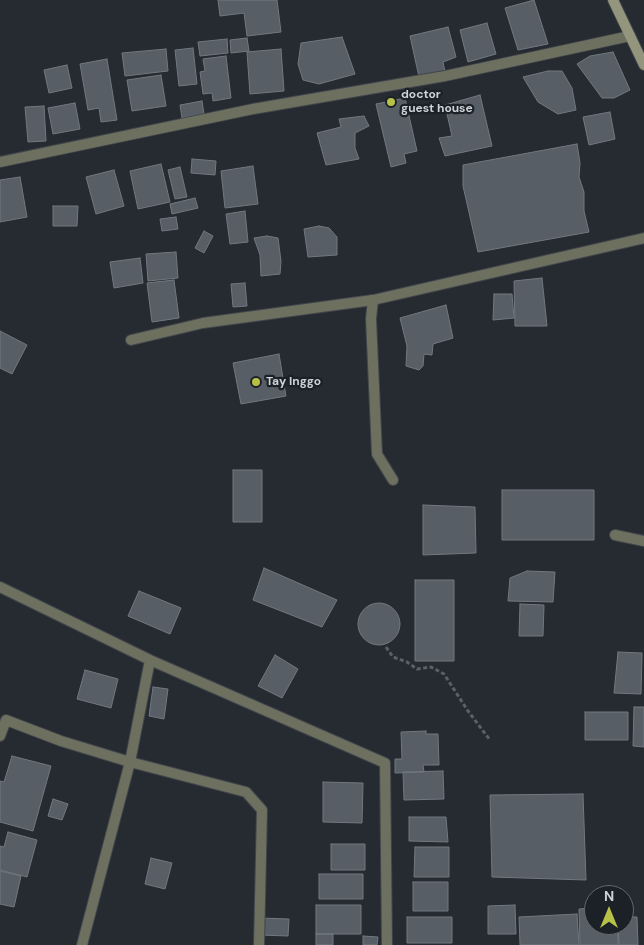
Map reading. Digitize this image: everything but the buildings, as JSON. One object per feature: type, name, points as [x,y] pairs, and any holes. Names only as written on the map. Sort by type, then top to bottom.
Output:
[{"type":"main road","points":[[613,0],[644,65]]},
{"type":"street","points":[[0,162],[253,109],[445,76],[630,36]]},
{"type":"street","points":[[131,340],[203,323],[373,300],[644,238]]},
{"type":"street","points":[[373,300],[371,318],[377,454],[393,480]]},
{"type":"street","points":[[615,535],[644,541]]},
{"type":"street","points":[[0,587],[150,660],[386,763],[387,945]]},
{"type":"street","points":[[82,945],[130,762],[150,660]]},
{"type":"street","points":[[0,736],[6,720],[61,741],[130,762],[246,792],[262,810],[259,945]]},
{"type":"path","points":[[386,647],[393,657],[407,662],[417,669],[431,667],[444,674],[490,740]]},
{"type":"place","name":"doctor guest house","points":[[391,102]]},
{"type":"place","name":"Tay Inggo","points":[[256,382]]}]
